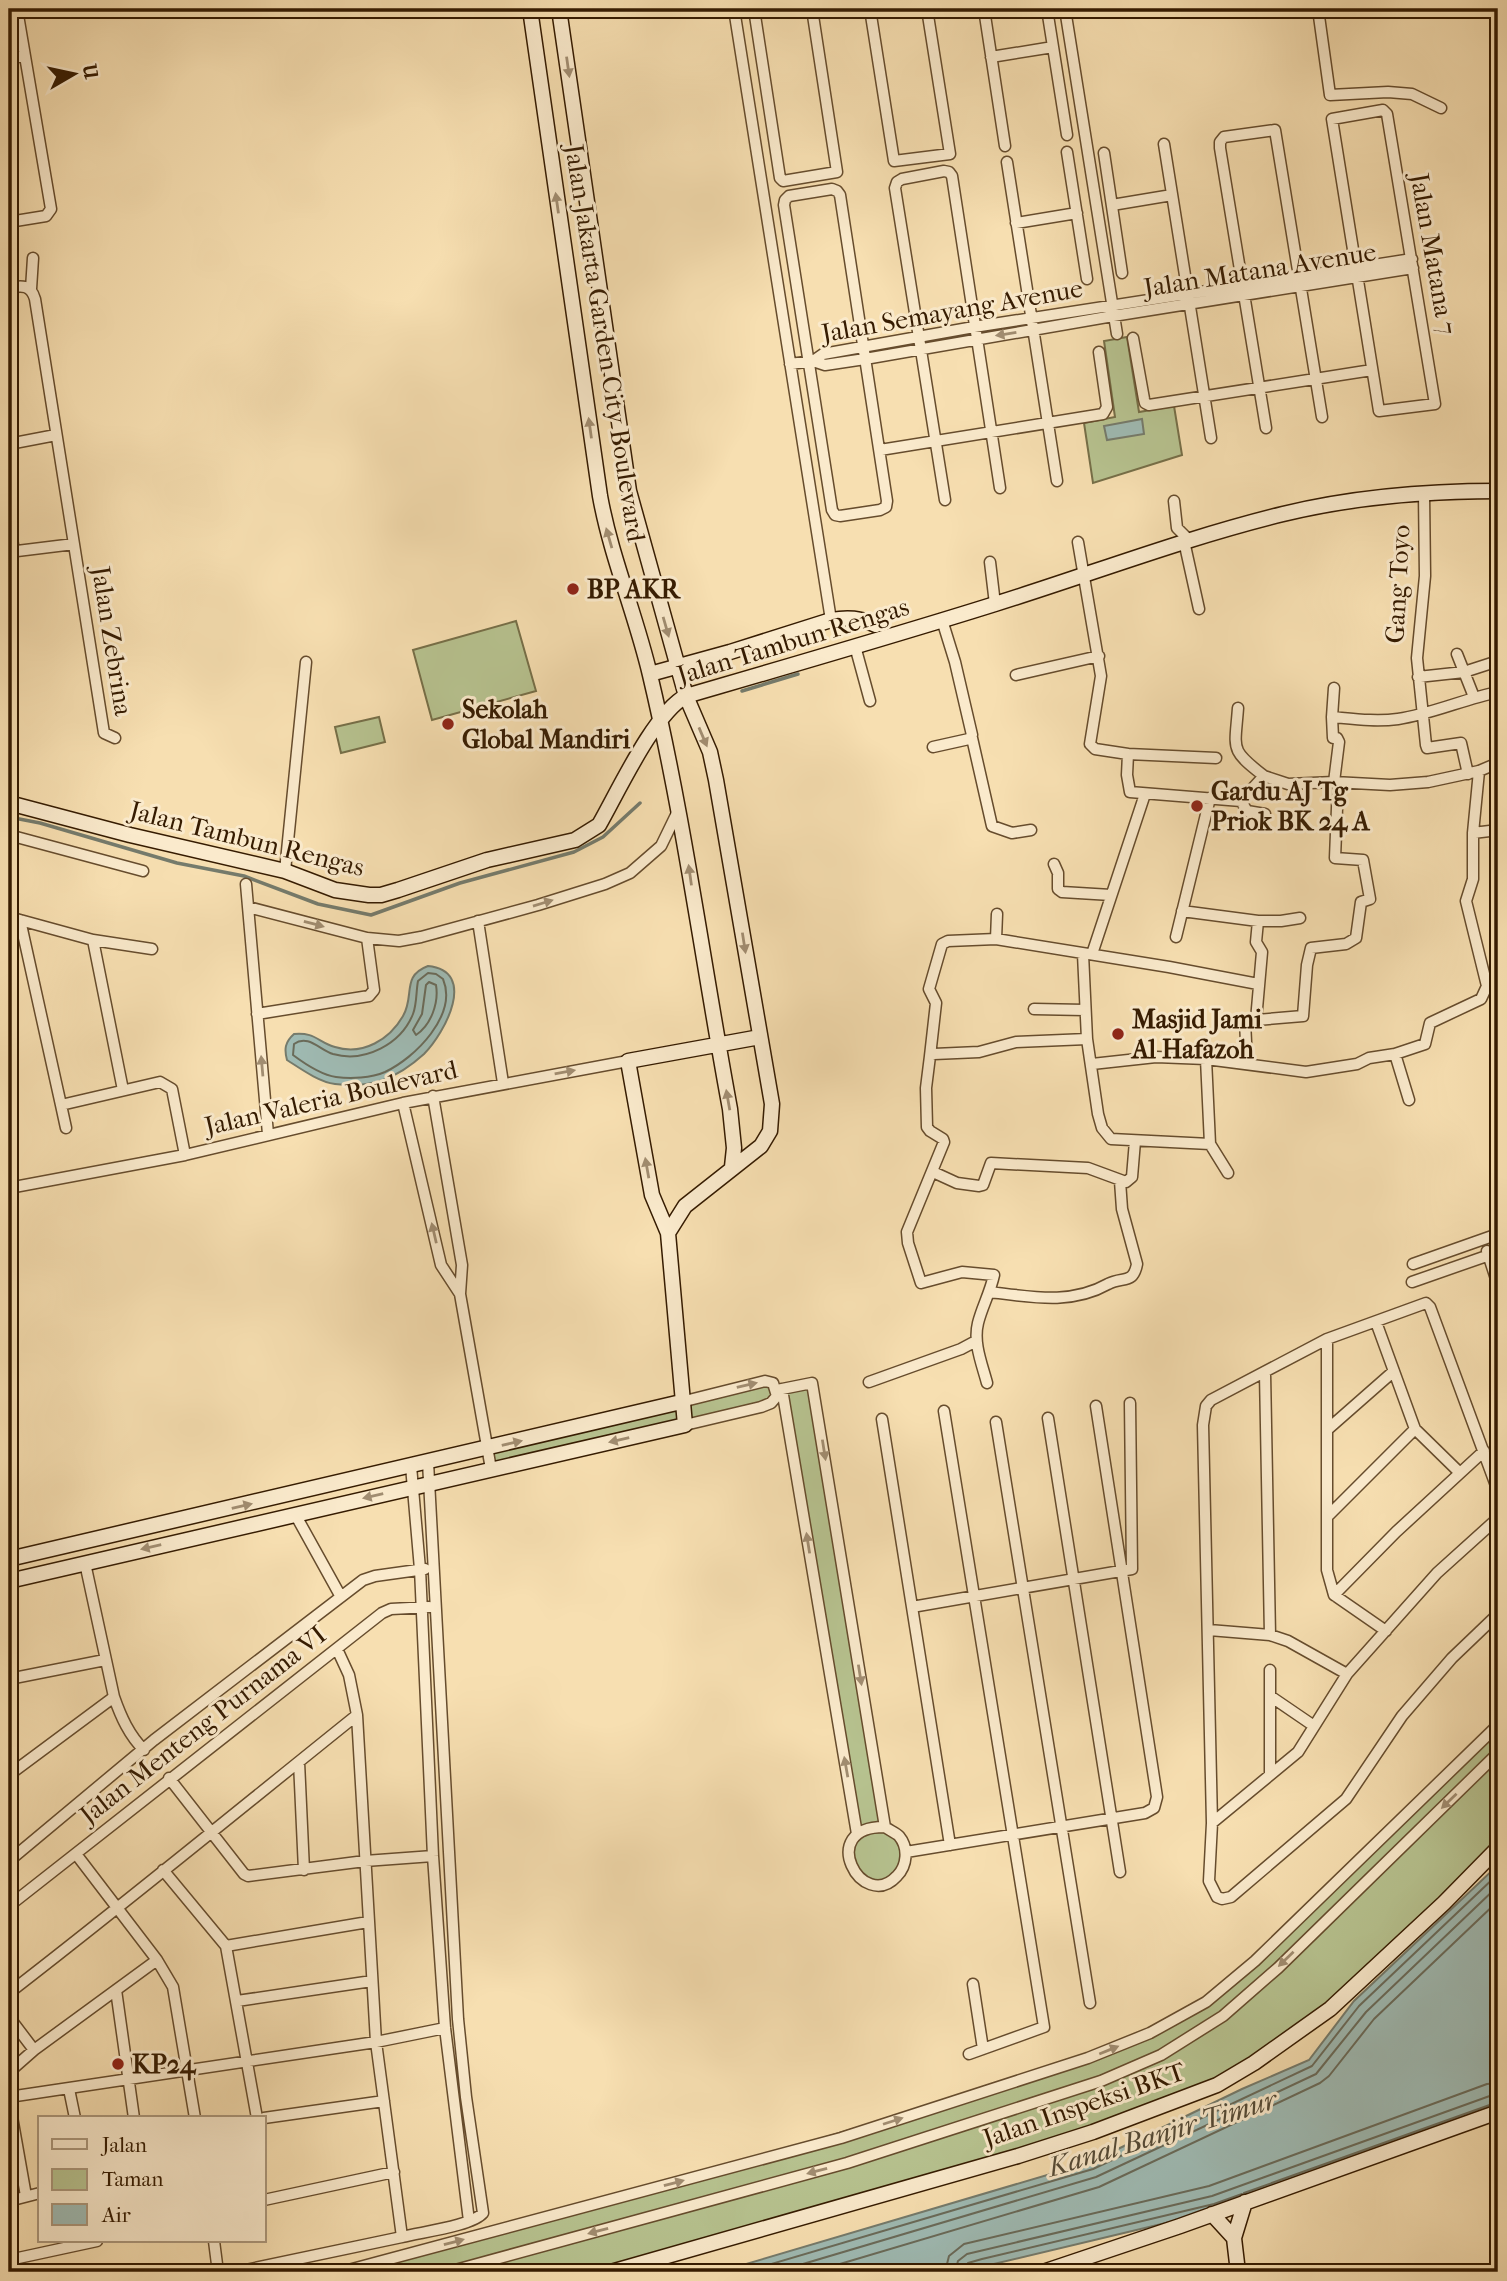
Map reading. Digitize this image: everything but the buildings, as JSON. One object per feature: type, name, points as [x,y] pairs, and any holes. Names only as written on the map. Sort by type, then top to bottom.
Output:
[{"type":"street","points":[[9,222],[47,216],[51,209],[18,9]]},
{"type":"street","name":"Jalan Jakarta Garden City Boulevard","points":[[530,9],[600,496],[607,531],[650,674],[679,810],[732,1121],[732,1167]]},
{"type":"street","name":"Jalan Jakarta Garden City Boulevard","points":[[559,9],[629,491],[686,696],[710,752],[772,1104],[770,1131],[761,1146],[732,1167]]},
{"type":"street","points":[[734,9],[831,620]]},
{"type":"street","points":[[754,9],[781,180],[837,172],[812,9]]},
{"type":"street","points":[[870,9],[894,161],[950,153],[927,9]]},
{"type":"street","points":[[984,9],[1005,146]]},
{"type":"street","points":[[1047,9],[1067,135]]},
{"type":"street","points":[[1065,9],[1117,334]]},
{"type":"street","points":[[1318,9],[1329,95],[1388,92],[1412,94],[1441,108]]},
{"type":"street","points":[[991,57],[1054,47]]},
{"type":"street","points":[[9,58],[24,56]]},
{"type":"street","name":"Jalan Matana 7","points":[[1356,273],[1332,119],[1383,110],[1435,404],[1379,411],[1372,370]]},
{"type":"street","points":[[1266,428],[1220,142],[1224,138],[1275,130],[1322,417]]},
{"type":"street","points":[[1164,144],[1211,438]]},
{"type":"street","points":[[1067,152],[1087,279]]},
{"type":"street","points":[[1104,153],[1122,272]]},
{"type":"street","points":[[1007,162],[1058,481]]},
{"type":"street","points":[[945,500],[895,188],[897,182],[923,175],[949,172],[952,176],[1000,488]]},
{"type":"street","points":[[832,189],[840,195],[863,347],[887,501],[886,507],[880,510],[840,516],[832,510],[785,200],[789,196],[832,189]]},
{"type":"street","points":[[1112,205],[1172,195]]},
{"type":"street","points":[[1016,223],[1077,214]]},
{"type":"street","name":"Jalan Zebrina","points":[[33,258],[31,289],[35,299],[104,733],[115,738]]},
{"type":"street","name":"Jalan Matana Avenue","points":[[1113,311],[1412,264]]},
{"type":"street","points":[[1133,338],[1145,404],[1372,370],[1356,273]]},
{"type":"street","points":[[9,288],[24,286],[31,289]]},
{"type":"street","name":"Jalan Semayang Avenue","points":[[810,361],[823,354],[918,337],[975,333],[1113,311]]},
{"type":"street","name":"Jalan Semayang Avenue","points":[[810,361],[825,365],[920,350],[975,333]]},
{"type":"street","points":[[880,450],[1048,424],[1107,411],[1099,352]]},
{"type":"street","points":[[790,364],[810,361]]},
{"type":"street","points":[[9,444],[56,435]]},
{"type":"street","name":"Jalan Tambun Rengas","points":[[9,803],[130,835],[285,871],[335,890],[381,895],[477,862],[575,840],[599,825],[670,708],[686,696],[855,646],[943,624],[995,604],[1085,579],[1285,514],[1341,503],[1425,502],[1498,491]]},
{"type":"street","points":[[1174,501],[1177,528],[1187,545],[1199,609]]},
{"type":"street","name":"Gang Toyo","points":[[1425,502],[1425,576],[1417,658],[1426,747],[1461,743],[1474,772]]},
{"type":"street","name":"Jalan Zebrina","points":[[9,521],[11,551],[74,544]]},
{"type":"street","points":[[1078,542],[1101,676],[1090,744],[1095,749],[1129,754],[1216,758]]},
{"type":"street","points":[[990,562],[995,604]]},
{"type":"street","name":"Jalan Tambun Rengas","points":[[650,674],[844,617],[876,625]]},
{"type":"street","points":[[943,624],[955,662],[992,826],[1012,833],[1031,830]]},
{"type":"street","points":[[855,646],[870,701]]},
{"type":"street","points":[[1457,654],[1474,697]]},
{"type":"street","points":[[1016,675],[1099,656]]},
{"type":"street","points":[[1418,677],[1464,672],[1497,661],[1498,675]]},
{"type":"street","points":[[285,871],[306,662]]},
{"type":"street","points":[[1247,1063],[1245,1022],[1303,1016],[1310,948],[1346,944],[1356,937],[1361,902],[1370,899],[1363,860],[1335,858],[1339,743],[1337,738],[1333,738],[1335,688]]},
{"type":"street","points":[[1332,718],[1398,719],[1498,692]]},
{"type":"street","points":[[1238,708],[1235,747],[1241,759],[1264,776],[1288,784],[1390,785],[1428,782],[1474,772],[1498,763]]},
{"type":"street","points":[[933,747],[972,738]]},
{"type":"street","points":[[1129,754],[1126,775],[1131,793],[1241,801]]},
{"type":"street","points":[[1092,1064],[1156,1057],[1247,1063],[1306,1072],[1355,1065],[1369,1058],[1395,1054],[1425,1044],[1430,1023],[1481,999],[1492,986],[1466,901],[1473,878],[1474,772]]},
{"type":"street","points":[[1241,801],[1264,776]]},
{"type":"street","points":[[1145,794],[1088,954],[1085,1010],[1098,1114],[1102,1128],[1111,1139],[1210,1144]]},
{"type":"street","points":[[1176,937],[1210,798]]},
{"type":"street","points":[[1241,801],[1247,811],[1265,814]]},
{"type":"street","points":[[248,906],[367,938],[399,941],[591,888],[630,873],[661,846],[679,810]]},
{"type":"street","points":[[1473,833],[1498,830]]},
{"type":"street","points":[[9,835],[143,871]]},
{"type":"street","points":[[1054,864],[1058,873],[1058,889],[1062,892],[1111,895]]},
{"type":"street","points":[[246,884],[268,1134]]},
{"type":"street","points":[[1182,911],[1258,920],[1300,918]]},
{"type":"street","points":[[996,939],[997,914]]},
{"type":"street","points":[[66,1128],[14,918],[93,940],[152,949]]},
{"type":"street","points":[[1256,1020],[1262,952],[1256,942],[1258,920]]},
{"type":"street","points":[[478,921],[503,1083]]},
{"type":"street","points":[[257,1014],[369,996],[374,990],[367,938]]},
{"type":"street","points":[[986,1383],[976,1341],[978,1322],[994,1276],[962,1272],[923,1282],[918,1280],[907,1232],[944,1140],[928,1127],[926,1088],[936,1003],[929,989],[942,944],[948,941],[996,939],[1258,984]]},
{"type":"street","points":[[93,940],[123,1090]]},
{"type":"street","points":[[1034,1009],[1085,1010]]},
{"type":"street","points":[[685,1425],[668,1233],[652,1195],[628,1061],[760,1037]]},
{"type":"street","points":[[930,1056],[979,1052],[1016,1042],[1087,1039]]},
{"type":"street","points":[[1395,1054],[1409,1100]]},
{"type":"street","points":[[1206,1059],[1210,1144],[1227,1173]]},
{"type":"street","name":"Jalan Valeria Boulevard","points":[[9,1188],[185,1155],[433,1096],[628,1061]]},
{"type":"street","points":[[61,1105],[160,1082],[172,1089],[185,1155]]},
{"type":"street","points":[[433,1096],[461,1265],[460,1294],[491,1469]]},
{"type":"street","points":[[403,1103],[442,1265],[460,1294]]},
{"type":"street","points":[[933,1172],[957,1183],[981,1186],[991,1163],[1088,1168],[1100,1170],[1126,1182],[1132,1177],[1135,1141]]},
{"type":"street","points":[[668,1233],[685,1206],[732,1167]]},
{"type":"street","points":[[990,1292],[1045,1298],[1086,1295],[1107,1284],[1131,1278],[1137,1264],[1122,1209],[1120,1181]]},
{"type":"street","points":[[1413,1264],[1498,1234]]},
{"type":"street","points":[[1483,1240],[1493,1254],[1498,1285]]},
{"type":"street","points":[[1412,1282],[1493,1254]]},
{"type":"street","points":[[1498,1491],[1428,1304],[1424,1303],[1327,1339],[1211,1400],[1206,1406],[1204,1413],[1212,1823],[1209,1881],[1217,1897],[1231,1898],[1346,1799],[1402,1716],[1452,1658],[1498,1614]]},
{"type":"street","points":[[1376,1322],[1415,1429],[1460,1472]]},
{"type":"street","points":[[1327,1339],[1327,1570],[1334,1595],[1386,1631]]},
{"type":"street","points":[[869,1381],[961,1349],[976,1341]]},
{"type":"street","points":[[1328,1429],[1394,1371]]},
{"type":"street","points":[[1265,1373],[1270,1635]]},
{"type":"street","points":[[9,1559],[487,1449],[765,1381],[773,1383],[780,1390],[857,1834]]},
{"type":"street","points":[[780,1390],[812,1383],[885,1827]]},
{"type":"street","points":[[9,1580],[765,1406],[780,1390]]},
{"type":"street","points":[[912,1607],[1132,1569],[1130,1403]]},
{"type":"street","points":[[906,1852],[1112,1819],[1144,1813],[1154,1808],[1157,1797],[1096,1406]]},
{"type":"street","points":[[944,1411],[1044,2027],[968,2054]]},
{"type":"street","points":[[1048,1418],[1120,1872]]},
{"type":"street","points":[[882,1419],[950,1844]]},
{"type":"street","points":[[996,1422],[1090,2003]]},
{"type":"street","points":[[1329,1515],[1415,1429]]},
{"type":"street","points":[[1334,1595],[1396,1532],[1484,1451]]},
{"type":"street","points":[[428,1462],[426,1569],[422,1607],[433,1856],[445,2028],[469,2221]]},
{"type":"street","points":[[236,2272],[469,2221],[481,2217],[483,2213],[458,2019],[435,1607],[426,1569],[411,1466]]},
{"type":"street","points":[[295,1514],[341,1597]]},
{"type":"street","points":[[1212,1823],[1298,1752],[1347,1675],[1437,1573],[1498,1518]]},
{"type":"street","points":[[92,1541],[91,1561],[105,1660],[114,1698],[134,1740],[144,1750]]},
{"type":"street","name":"Jalan Menteng Purnama VI","points":[[9,1861],[144,1750],[363,1580],[426,1569]]},
{"type":"street","name":"Jalan Menteng Purnama VI","points":[[9,1906],[169,1778],[387,1610],[435,1607]]},
{"type":"street","points":[[1209,1630],[1270,1635],[1288,1641],[1347,1675]]},
{"type":"street","points":[[337,1649],[349,1675],[357,1715],[376,2042],[402,2237]]},
{"type":"street","points":[[9,1679],[105,1660]]},
{"type":"street","points":[[1270,1670],[1270,1775]]},
{"type":"street","points":[[1270,1696],[1314,1727]]},
{"type":"street","points":[[9,1774],[114,1698]]},
{"type":"street","points":[[9,1993],[119,1909],[163,1870],[357,1715]]},
{"type":"street","points":[[341,2272],[841,2138],[1088,2058],[1150,2033],[1206,2002],[1255,1961],[1498,1724]]},
{"type":"street","points":[[448,2272],[847,2163],[1101,2081],[1161,2055],[1223,2016],[1278,1968],[1498,1753]]},
{"type":"street","points":[[299,1762],[304,1870]]},
{"type":"street","points":[[169,1778],[248,1876],[365,1861],[433,1856]]},
{"type":"street","points":[[870,1827],[885,1827],[899,1836],[906,1852],[905,1866],[896,1878],[883,1885],[868,1883],[855,1875],[849,1862],[849,1847],[857,1834],[870,1827]]},
{"type":"street","name":"Jalan Inspeksi BKT","points":[[611,2272],[1018,2156],[1093,2132],[1217,2085],[1254,2063],[1330,2009],[1425,1922],[1498,1848]]},
{"type":"street","points":[[76,1854],[157,1960],[173,1987],[195,2116]]},
{"type":"street","points":[[163,1870],[226,1946],[257,2116]]},
{"type":"street","points":[[226,1946],[368,1922]]},
{"type":"street","points":[[9,2072],[34,2050],[157,1960]]},
{"type":"street","points":[[237,2001],[372,1981]]},
{"type":"street","points":[[973,1984],[983,2049]]},
{"type":"street","points":[[116,1990],[134,2116]]},
{"type":"street","points":[[9,2017],[34,2050]]},
{"type":"street","points":[[26,2196],[9,2098],[376,2042],[445,2028]]},
{"type":"street","points":[[69,2089],[75,2116]]},
{"type":"street","points":[[266,2118],[384,2101]]},
{"type":"street","points":[[1043,2272],[1498,2112]]},
{"type":"street","points":[[266,2196],[394,2172]]},
{"type":"street","points":[[9,2201],[38,2193]]},
{"type":"street","points":[[1238,2272],[1234,2238],[1245,2202]]},
{"type":"street","points":[[1212,2214],[1234,2238]]},
{"type":"street","points":[[9,2260],[92,2242]]},
{"type":"street","points":[[214,2242],[218,2272]]},
{"type":"green space","points":[[1127,337],[1139,412],[1174,406],[1182,455],[1093,483],[1084,423],[1115,417],[1104,341]]},
{"type":"green space","points":[[516,621],[536,691],[432,720],[413,650]]},
{"type":"green space","points":[[379,717],[385,742],[341,753],[335,727]]},
{"type":"green space","points":[[773,1383],[771,1403],[491,1469],[487,1449]]},
{"type":"green space","points":[[812,1383],[885,1827],[906,1852],[896,1879],[868,1883],[849,1862],[857,1834],[782,1389]]},
{"type":"green space","points":[[1498,1725],[1498,1848],[1330,2009],[1254,2063],[1018,2156],[608,2272],[338,2272],[667,2185],[1088,2058],[1206,2002]]},
{"type":"water","points":[[1142,419],[1144,434],[1107,440],[1104,426]]},
{"type":"water","points":[[428,966],[443,970],[451,979],[453,1004],[441,1032],[424,1054],[405,1069],[378,1082],[341,1085],[316,1078],[287,1060],[286,1046],[294,1034],[307,1034],[329,1045],[345,1049],[375,1044],[391,1032],[403,1016],[414,975]]},
{"type":"water","name":"Kanal Banjir Timur","points":[[1498,1865],[1498,2108],[1216,2211],[960,2272],[719,2272],[1091,2162],[1242,2089],[1309,2060],[1354,2001]]},
{"type":"waterway","points":[[742,691],[798,674]]},
{"type":"waterway","points":[[9,817],[40,823],[177,863],[244,876],[318,904],[371,915],[460,883],[574,852],[603,837],[640,803]]},
{"type":"place","name":"BP AKR","points":[[573,589]]},
{"type":"place","name":"Sekolah Global Mandiri","points":[[448,724]]},
{"type":"place","name":"Gardu AJ Tg Priok BK 24 A","points":[[1197,806]]},
{"type":"place","name":"Masjid Jami Al Hafazoh","points":[[1118,1034]]},
{"type":"place","name":"KP24","points":[[118,2064]]}]
